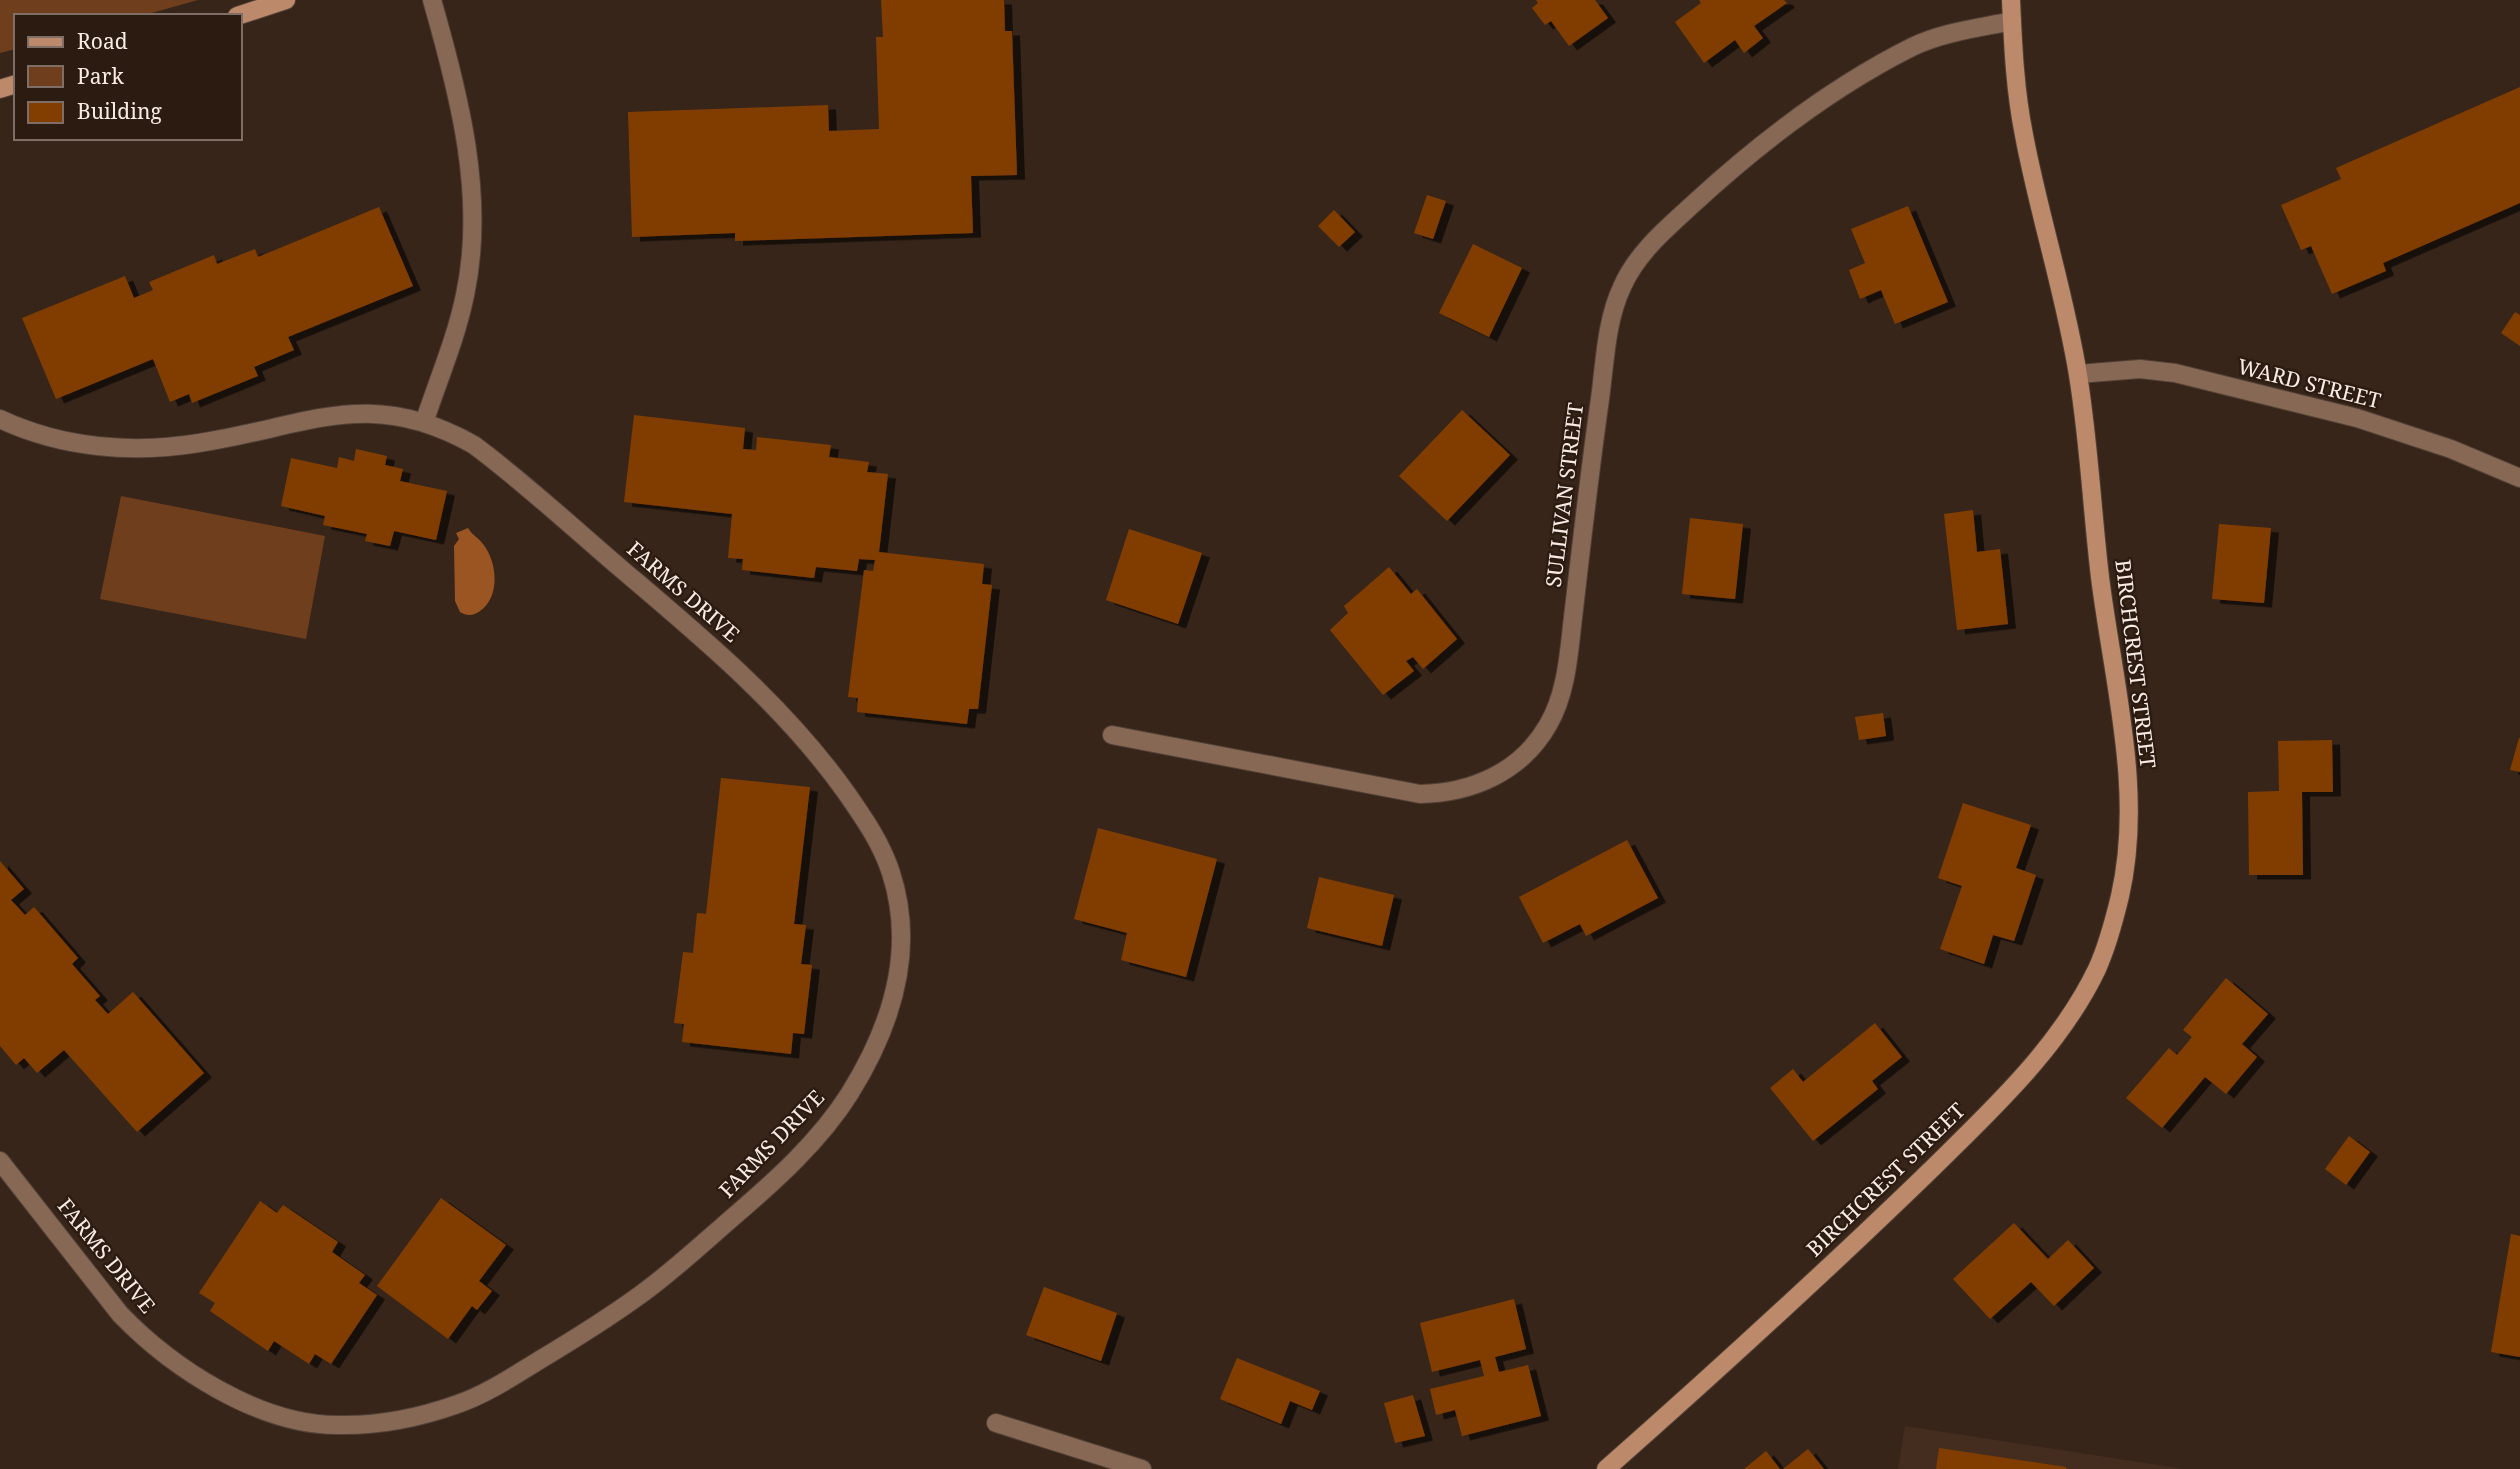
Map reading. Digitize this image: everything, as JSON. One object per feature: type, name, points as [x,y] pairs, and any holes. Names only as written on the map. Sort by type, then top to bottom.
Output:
[{"type":"street","points":[[242,14],[286,0]]},
{"type":"street","points":[[424,423],[460,315],[471,259],[473,224],[464,131],[453,72],[432,0]]},
{"type":"street","name":"BIRCHCREST STREET","points":[[1606,1469],[1718,1371],[1996,1106],[2050,1044],[2098,967],[2120,894],[2128,835],[2124,732],[2099,571],[2078,374],[2017,94],[2011,0]]},
{"type":"street","name":"SULLIVAN STREET","points":[[1112,735],[1420,794],[1461,790],[1487,780],[1511,766],[1540,737],[1560,700],[1568,662],[1587,489],[1609,329],[1616,302],[1638,258],[1670,225],[1760,146],[1862,76],[1925,42],[2012,21]]},
{"type":"street","name":"WARD STREET","points":[[2078,374],[2140,369],[2175,373],[2357,418],[2451,449],[2520,478]]},
{"type":"street","name":"FARMS DRIVE","points":[[0,419],[36,434],[124,449],[202,443],[340,414],[378,414],[424,423],[457,436],[491,458],[727,660],[792,724],[829,768],[880,845],[892,876],[901,935],[897,988],[873,1051],[848,1097],[769,1186],[640,1295],[570,1342],[494,1387],[459,1404],[418,1416],[373,1424],[330,1425],[290,1418],[253,1406],[212,1386],[172,1361],[142,1337],[120,1314],[0,1161]]},
{"type":"street","points":[[996,1423],[1142,1469]]},
{"type":"shaded area","points":[[468,528],[488,551],[495,579],[487,605],[470,615],[460,612],[455,601],[454,546],[459,539],[456,533]]},
{"type":"shaded area","points":[[1905,1426],[2184,1469],[1898,1469]]},
{"type":"green space","points":[[0,0],[198,0],[148,14],[14,14],[14,50],[0,53]]},
{"type":"green space","points":[[121,496],[325,536],[306,639],[100,599]]},
{"type":"building","points":[[881,0],[1004,0],[1005,31],[1012,31],[1017,175],[971,176],[973,233],[735,241],[735,233],[632,237],[628,112],[828,105],[829,131],[879,129],[876,37],[883,37]]},
{"type":"building","points":[[1536,0],[1595,0],[1608,18],[1569,46],[1551,21],[1545,25],[1532,8],[1538,3]]},
{"type":"building","points":[[1699,0],[1784,0],[1787,3],[1754,26],[1763,38],[1744,53],[1735,40],[1704,63],[1675,22],[1701,3]]},
{"type":"building","points":[[2520,87],[2520,203],[2383,263],[2386,271],[2332,294],[2311,246],[2301,250],[2281,205],[2341,179],[2336,168]]},
{"type":"building","points":[[1427,195],[1446,201],[1433,239],[1414,233]]},
{"type":"building","points":[[1908,206],[1948,302],[1895,324],[1881,290],[1860,299],[1849,270],[1865,263],[1851,229]]},
{"type":"building","points":[[379,207],[413,286],[288,337],[294,350],[254,367],[258,376],[192,403],[189,394],[170,402],[153,359],[56,399],[22,318],[125,276],[134,298],[153,290],[149,282],[214,255],[217,264],[255,249],[258,257]]},
{"type":"building","points":[[1334,210],[1355,232],[1339,247],[1318,226]]},
{"type":"building","points":[[1473,244],[1522,268],[1489,337],[1439,313]]},
{"type":"building","points":[[2515,312],[2520,315],[2520,346],[2501,333]]},
{"type":"building","points":[[1462,410],[1510,455],[1447,521],[1399,476]]},
{"type":"building","points":[[634,415],[745,428],[743,449],[756,450],[757,437],[831,445],[829,457],[869,462],[867,472],[888,474],[879,552],[984,564],[982,584],[992,585],[978,709],[969,709],[967,724],[857,712],[858,698],[848,697],[864,570],[873,571],[875,560],[859,559],[857,571],[816,567],[814,578],[742,570],[743,559],[728,558],[732,514],[624,502]]},
{"type":"building","points":[[356,449],[387,456],[385,465],[403,469],[400,481],[447,491],[436,540],[394,531],[390,546],[365,541],[367,534],[323,525],[325,516],[281,506],[291,458],[337,468],[339,457],[354,461]]},
{"type":"building","points":[[1973,510],[1977,552],[2000,549],[2008,624],[1957,630],[1944,514]]},
{"type":"building","points":[[1690,518],[1743,524],[1735,599],[1682,594]]},
{"type":"building","points":[[2219,524],[2271,528],[2264,603],[2212,599]]},
{"type":"building","points":[[1129,529],[1202,553],[1178,624],[1106,600]]},
{"type":"building","points":[[1389,567],[1411,594],[1417,589],[1457,639],[1423,669],[1413,657],[1406,661],[1414,671],[1383,695],[1330,630],[1348,613],[1344,606]]},
{"type":"building","points":[[1883,713],[1886,736],[1859,740],[1855,717]]},
{"type":"building","points":[[2520,738],[2520,772],[2510,770]]},
{"type":"building","points":[[2332,740],[2333,792],[2302,792],[2303,875],[2249,875],[2248,792],[2279,791],[2278,741]]},
{"type":"building","points":[[721,778],[810,787],[794,924],[806,925],[801,964],[812,965],[804,1034],[793,1033],[791,1054],[682,1042],[684,1024],[674,1023],[683,952],[693,953],[697,913],[706,914]]},
{"type":"building","points":[[1963,803],[2031,825],[2016,868],[2036,875],[2014,941],[1993,935],[1984,964],[1940,949],[1962,886],[1938,878]]},
{"type":"building","points":[[1098,828],[1217,859],[1186,977],[1121,960],[1127,933],[1074,919]]},
{"type":"building","points":[[1627,840],[1658,898],[1586,936],[1580,924],[1543,943],[1519,897]]},
{"type":"building","points":[[0,861],[24,889],[11,900],[25,915],[34,907],[78,958],[72,964],[100,996],[95,1000],[108,1014],[133,992],[204,1073],[137,1132],[64,1050],[37,1073],[24,1058],[16,1065],[0,1046]]},
{"type":"building","points":[[1319,877],[1394,895],[1382,946],[1307,928]]},
{"type":"building","points":[[2226,978],[2268,1014],[2242,1044],[2257,1057],[2226,1094],[2205,1077],[2162,1128],[2126,1098],[2169,1048],[2177,1055],[2192,1037],[2183,1030]]},
{"type":"building","points":[[1875,1023],[1902,1057],[1872,1081],[1878,1089],[1813,1141],[1770,1088],[1793,1069],[1803,1082]]},
{"type":"building","points":[[2349,1136],[2370,1152],[2346,1185],[2325,1169]]},
{"type":"building","points":[[441,1198],[506,1245],[479,1281],[492,1291],[477,1310],[472,1306],[448,1339],[377,1286]]},
{"type":"building","points":[[260,1201],[277,1213],[283,1205],[338,1242],[332,1252],[365,1275],[359,1283],[377,1295],[331,1364],[315,1354],[309,1364],[274,1341],[268,1351],[210,1311],[215,1303],[199,1293]]},
{"type":"building","points":[[2014,1223],[2048,1259],[2068,1240],[2094,1268],[2054,1306],[2031,1282],[1990,1319],[1953,1279]]},
{"type":"building","points":[[2511,1234],[2520,1236],[2520,1357],[2491,1352]]},
{"type":"building","points":[[1044,1287],[1117,1313],[1101,1361],[1026,1335]]},
{"type":"building","points":[[1514,1299],[1526,1349],[1495,1357],[1499,1372],[1528,1365],[1541,1416],[1462,1436],[1455,1410],[1436,1415],[1430,1389],[1484,1376],[1480,1360],[1432,1372],[1420,1323]]},
{"type":"building","points":[[1237,1358],[1320,1391],[1312,1410],[1290,1401],[1281,1424],[1220,1399]]},
{"type":"building","points":[[1413,1395],[1425,1436],[1395,1443],[1384,1403]]},
{"type":"building","points":[[1939,1448],[2066,1467],[2066,1469],[1936,1469]]},
{"type":"building","points":[[1808,1449],[1824,1469],[1783,1469]]},
{"type":"building","points":[[1766,1451],[1780,1469],[1744,1469]]}]
